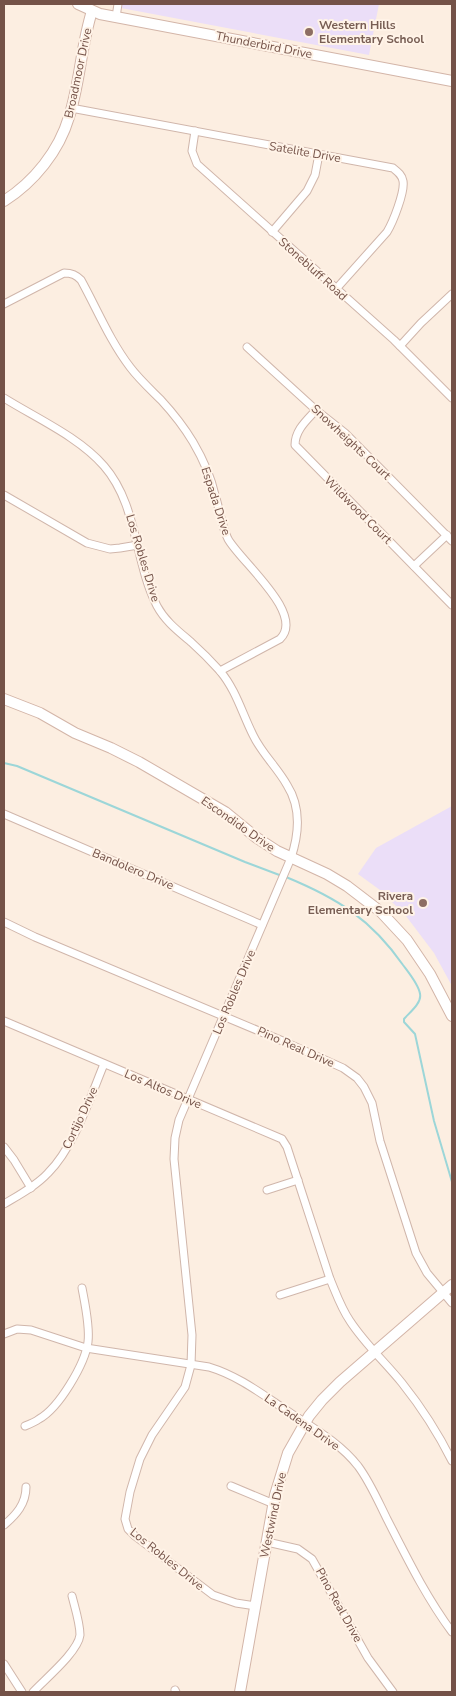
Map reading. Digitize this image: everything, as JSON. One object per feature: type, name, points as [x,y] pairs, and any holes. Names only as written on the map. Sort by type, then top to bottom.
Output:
[{"type":"street","name":"Thunderbird Drive","points":[[78,4],[92,11],[116,16],[452,81]]},
{"type":"street","points":[[116,16],[118,4]]},
{"type":"street","name":"Broadmoor Drive","points":[[4,201],[24,186],[46,162],[64,132],[72,108],[92,11]]},
{"type":"street","name":"Satelite Drive","points":[[72,108],[392,167],[398,172],[403,182],[396,216],[387,232],[336,289]]},
{"type":"street","name":"Stonebluff Road","points":[[194,131],[192,151],[197,164],[400,346],[452,398]]},
{"type":"street","points":[[272,232],[307,191],[315,175],[319,154]]},
{"type":"street","name":"Espada Drive","points":[[4,304],[64,273],[78,276],[129,366],[174,415],[194,444],[215,492],[229,540],[239,555],[271,590],[286,623],[286,631],[280,639],[220,671]]},
{"type":"street","points":[[400,346],[452,294]]},
{"type":"street","name":"Snowheights Court","points":[[247,347],[316,410],[345,433],[452,541]]},
{"type":"street","name":"Los Robles Drive","points":[[4,398],[84,446],[100,461],[116,483],[124,498],[151,591],[159,609],[167,620],[220,671],[242,706],[259,747],[287,784],[292,794],[298,822],[298,835],[291,858],[179,1120],[175,1138],[174,1159],[192,1335],[192,1365],[185,1387],[152,1435],[140,1458],[126,1509],[126,1525],[135,1536],[206,1591],[227,1600],[256,1606]]},
{"type":"street","name":"Wildwood Court","points":[[316,410],[299,430],[295,437],[295,445],[452,605]]},
{"type":"street","points":[[4,495],[87,543],[110,549],[138,545]]},
{"type":"street","points":[[414,566],[446,535]]},
{"type":"street","name":"Escondido Drive","points":[[4,699],[40,712],[75,733],[139,762],[225,812],[265,844],[327,874],[347,886],[381,912],[400,931],[420,958],[452,1016]]},
{"type":"street","name":"Bandolero Drive","points":[[4,814],[262,924]]},
{"type":"street","name":"Pino Real Drive","points":[[4,922],[35,937],[343,1068],[357,1078],[372,1103],[380,1141],[416,1253],[422,1266],[452,1303]]},
{"type":"street","name":"Los Altos Drive","points":[[4,1021],[282,1139],[287,1147],[330,1279],[349,1320],[420,1406],[452,1461]]},
{"type":"street","name":"Cortijo Drive","points":[[4,1204],[31,1188],[51,1170],[68,1147],[104,1064]]},
{"type":"street","points":[[4,1147],[31,1188]]},
{"type":"street","points":[[268,1190],[298,1180]]},
{"type":"street","points":[[280,1295],[330,1279]]},
{"type":"street","name":"Westwind Drive","points":[[240,1692],[274,1504],[284,1463],[306,1422],[328,1394],[452,1286]]},
{"type":"street","points":[[25,1426],[41,1419],[61,1397],[82,1363],[88,1341],[82,1288]]},
{"type":"street","name":"La Cadena Drive","points":[[4,1334],[17,1329],[31,1330],[86,1348],[209,1367],[229,1374],[306,1422],[344,1451],[364,1475],[412,1568],[452,1632]]},
{"type":"street","points":[[231,1486],[274,1504]]},
{"type":"street","points":[[4,1525],[21,1508],[26,1495],[26,1487]]},
{"type":"street","name":"Pino Real Drive","points":[[267,1542],[298,1549],[312,1559],[368,1658],[393,1692]]},
{"type":"street","points":[[33,1692],[79,1641],[80,1629],[72,1596]]},
{"type":"street","points":[[4,1664],[22,1692]]},
{"type":"shaded area","name":"Western Hills Elementary School","points":[[122,4],[379,4],[369,55],[121,8]]},
{"type":"shaded area","name":"Rivera Elementary School","points":[[452,806],[452,986],[434,953],[406,916],[380,890],[358,874],[376,848]]},
{"type":"waterway","points":[[4,763],[17,766],[282,876]]},
{"type":"waterway","points":[[286,877],[337,902],[365,922],[391,949],[416,983],[419,990],[419,1001],[404,1019],[404,1022],[415,1034],[434,1121],[452,1182]]},
{"type":"place","name":"Western Hills Elementary School","points":[[309,32]]},
{"type":"place","name":"Rivera Elementary School","points":[[423,903]]}]
